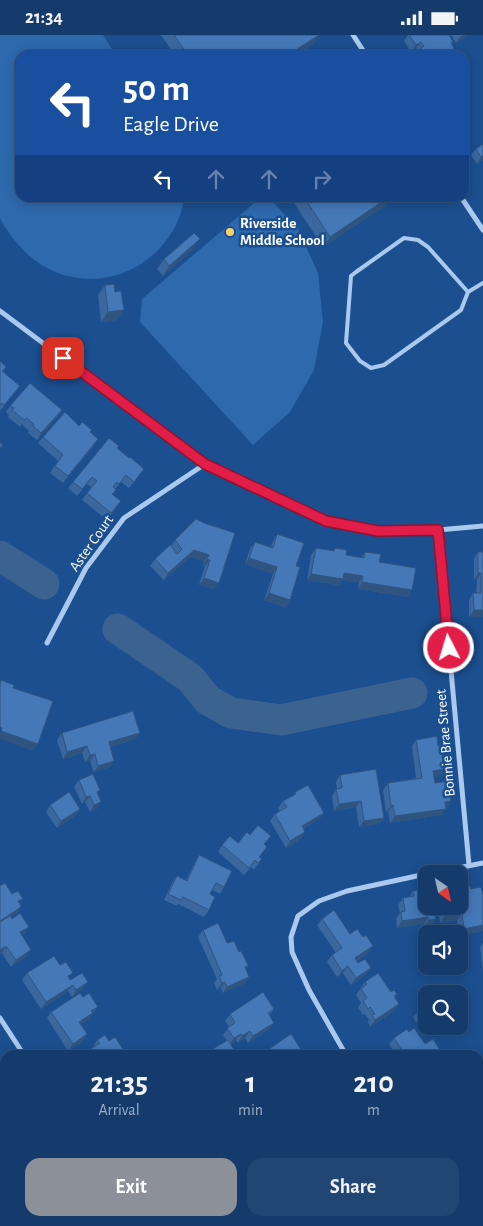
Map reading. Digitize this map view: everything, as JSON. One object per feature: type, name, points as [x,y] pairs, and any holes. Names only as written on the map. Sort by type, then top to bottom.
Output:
[{"type":"street","points":[[352,35],[362,50]]},
{"type":"street","points":[[464,202],[483,230]]},
{"type":"street","points":[[0,311],[205,464],[326,521],[378,531],[438,530],[483,526]]},
{"type":"street","name":"Aster Court","points":[[47,643],[86,569],[124,518],[205,464]]},
{"type":"street","name":"Bonnie Brae Street","points":[[438,530],[469,865]]},
{"type":"street","points":[[469,865],[483,863]]},
{"type":"street","points":[[343,1050],[309,990],[292,951],[291,937],[298,916],[319,901],[337,895],[418,876]]},
{"type":"street","points":[[0,1019],[21,1050]]},
{"type":"lane","points":[[468,292],[428,247],[418,240],[404,238],[351,277],[346,343],[360,361],[371,368],[384,365],[461,310],[468,292],[483,283]]},
{"type":"shaded area","points":[[0,35],[103,35],[113,50],[15,50],[15,202],[183,202],[173,231],[160,248],[144,262],[126,272],[107,277],[87,279],[68,276],[49,269],[32,258],[17,243],[0,218]]},
{"type":"shaded area","points":[[255,202],[273,202],[298,229],[318,273],[323,322],[314,370],[290,412],[253,445],[140,322],[142,299]]},
{"type":"building","points":[[174,35],[319,35],[296,50],[184,50]]},
{"type":"building","points":[[409,35],[449,35],[454,48],[451,50],[422,50],[421,48],[424,46],[421,42],[416,45]]},
{"type":"building","points":[[483,144],[483,156],[481,157],[476,149]]},
{"type":"building","points":[[307,202],[382,202],[330,237]]},
{"type":"building","points":[[194,233],[200,239],[169,266],[164,259]]},
{"type":"building","points":[[114,284],[115,292],[121,291],[124,310],[108,312],[105,285]]},
{"type":"building","points":[[0,361],[6,367],[2,371],[20,386],[4,405],[2,403],[0,405]]},
{"type":"building","points":[[30,383],[62,410],[41,433],[33,426],[34,424],[26,418],[24,420],[10,406]]},
{"type":"building","points":[[65,412],[79,426],[82,422],[92,430],[90,432],[98,439],[68,476],[55,466],[63,455],[43,437]]},
{"type":"building","points":[[109,438],[119,446],[117,448],[144,469],[134,482],[126,475],[119,484],[117,482],[113,487],[116,490],[112,494],[121,501],[111,513],[87,493],[97,481],[92,477],[82,489],[73,482]]},
{"type":"building","points":[[196,519],[235,533],[219,583],[204,578],[210,560],[207,559],[209,555],[194,550],[168,573],[155,559],[170,545],[177,554],[182,549],[175,540]]},
{"type":"building","points":[[277,534],[304,543],[296,566],[300,567],[290,600],[269,593],[277,567],[249,558],[255,542],[273,548]]},
{"type":"building","points":[[316,548],[334,551],[335,548],[347,550],[346,555],[364,558],[365,552],[381,554],[379,562],[416,568],[412,590],[362,582],[363,576],[344,573],[343,579],[311,574]]},
{"type":"building","points":[[478,552],[483,552],[483,610],[474,610],[473,593],[481,593],[481,573],[478,573]]},
{"type":"building","points":[[1,680],[14,685],[13,688],[53,701],[38,744],[1,731]]},
{"type":"building","points":[[133,711],[140,733],[109,742],[114,761],[98,766],[95,754],[90,755],[87,746],[67,752],[62,733]]},
{"type":"building","points":[[437,736],[438,746],[441,746],[444,769],[433,771],[435,783],[449,781],[451,801],[445,802],[446,809],[395,816],[393,805],[391,806],[388,783],[422,778],[416,740]]},
{"type":"building","points":[[376,769],[384,818],[364,821],[361,801],[339,804],[336,789],[342,788],[340,775]]},
{"type":"building","points":[[93,774],[100,790],[97,792],[101,802],[94,805],[90,796],[86,797],[79,780]]},
{"type":"building","points":[[308,785],[324,813],[302,826],[305,832],[290,841],[275,814],[287,807],[283,801]]},
{"type":"building","points":[[69,792],[80,809],[61,821],[50,805]]},
{"type":"building","points":[[258,825],[271,836],[264,844],[267,847],[259,857],[262,859],[258,863],[255,860],[249,868],[222,845],[230,836],[238,843],[247,832],[250,835]]},
{"type":"building","points":[[199,855],[232,871],[224,887],[216,883],[210,894],[215,897],[209,910],[183,897],[181,900],[168,894],[177,876],[187,881]]},
{"type":"building","points":[[5,883],[12,894],[18,891],[23,899],[18,901],[21,907],[0,921],[0,886]]},
{"type":"building","points":[[468,886],[470,886],[471,889],[481,887],[483,896],[483,925],[468,928],[468,925],[463,925],[462,915],[468,915]]},
{"type":"building","points":[[418,890],[418,915],[435,915],[436,919],[429,920],[428,917],[402,921],[401,912],[405,911],[403,898],[414,896],[413,891]]},
{"type":"building","points":[[334,910],[350,934],[357,929],[363,937],[366,935],[373,946],[355,958],[358,963],[365,959],[371,968],[356,978],[348,966],[342,971],[332,955],[342,948],[322,919]]},
{"type":"building","points":[[20,913],[29,927],[20,932],[31,950],[16,960],[6,946],[0,950],[0,922],[10,916],[12,919]]},
{"type":"building","points":[[218,923],[227,943],[234,941],[248,965],[245,967],[249,977],[227,987],[225,982],[222,983],[219,976],[222,975],[203,930]]},
{"type":"building","points":[[54,956],[60,965],[66,962],[73,973],[68,976],[70,980],[82,973],[88,982],[76,990],[73,985],[46,1002],[27,973]]},
{"type":"building","points":[[378,973],[391,992],[394,990],[397,994],[394,996],[399,1004],[375,1020],[372,1015],[375,1014],[370,1007],[368,1009],[363,1001],[367,998],[361,989],[367,984],[365,982]]},
{"type":"building","points":[[263,992],[274,1009],[268,1013],[274,1023],[253,1036],[250,1031],[234,1038],[227,1028],[235,1023],[230,1014]]},
{"type":"building","points":[[80,993],[83,997],[89,993],[98,1007],[91,1011],[93,1013],[79,1022],[87,1034],[73,1044],[51,1012]]},
{"type":"building","points":[[414,1028],[425,1044],[433,1039],[440,1050],[402,1050],[394,1038],[407,1029],[409,1032]]},
{"type":"building","points":[[291,1034],[301,1050],[267,1050]]},
{"type":"building","points":[[105,1035],[109,1041],[115,1037],[124,1050],[90,1050],[100,1043],[97,1040]]},
{"type":"building","points":[[228,1040],[234,1050],[211,1050]]},
{"type":"waterway","points":[[0,556],[44,584]]},
{"type":"waterway","points":[[118,629],[190,678],[208,700],[231,713],[281,720],[412,693]]},
{"type":"place","name":"Riverside Middle School","points":[[230,232]]},
{"type":"route","points":[[63,358],[205,464],[326,521],[378,531],[438,530],[449,648]]}]
